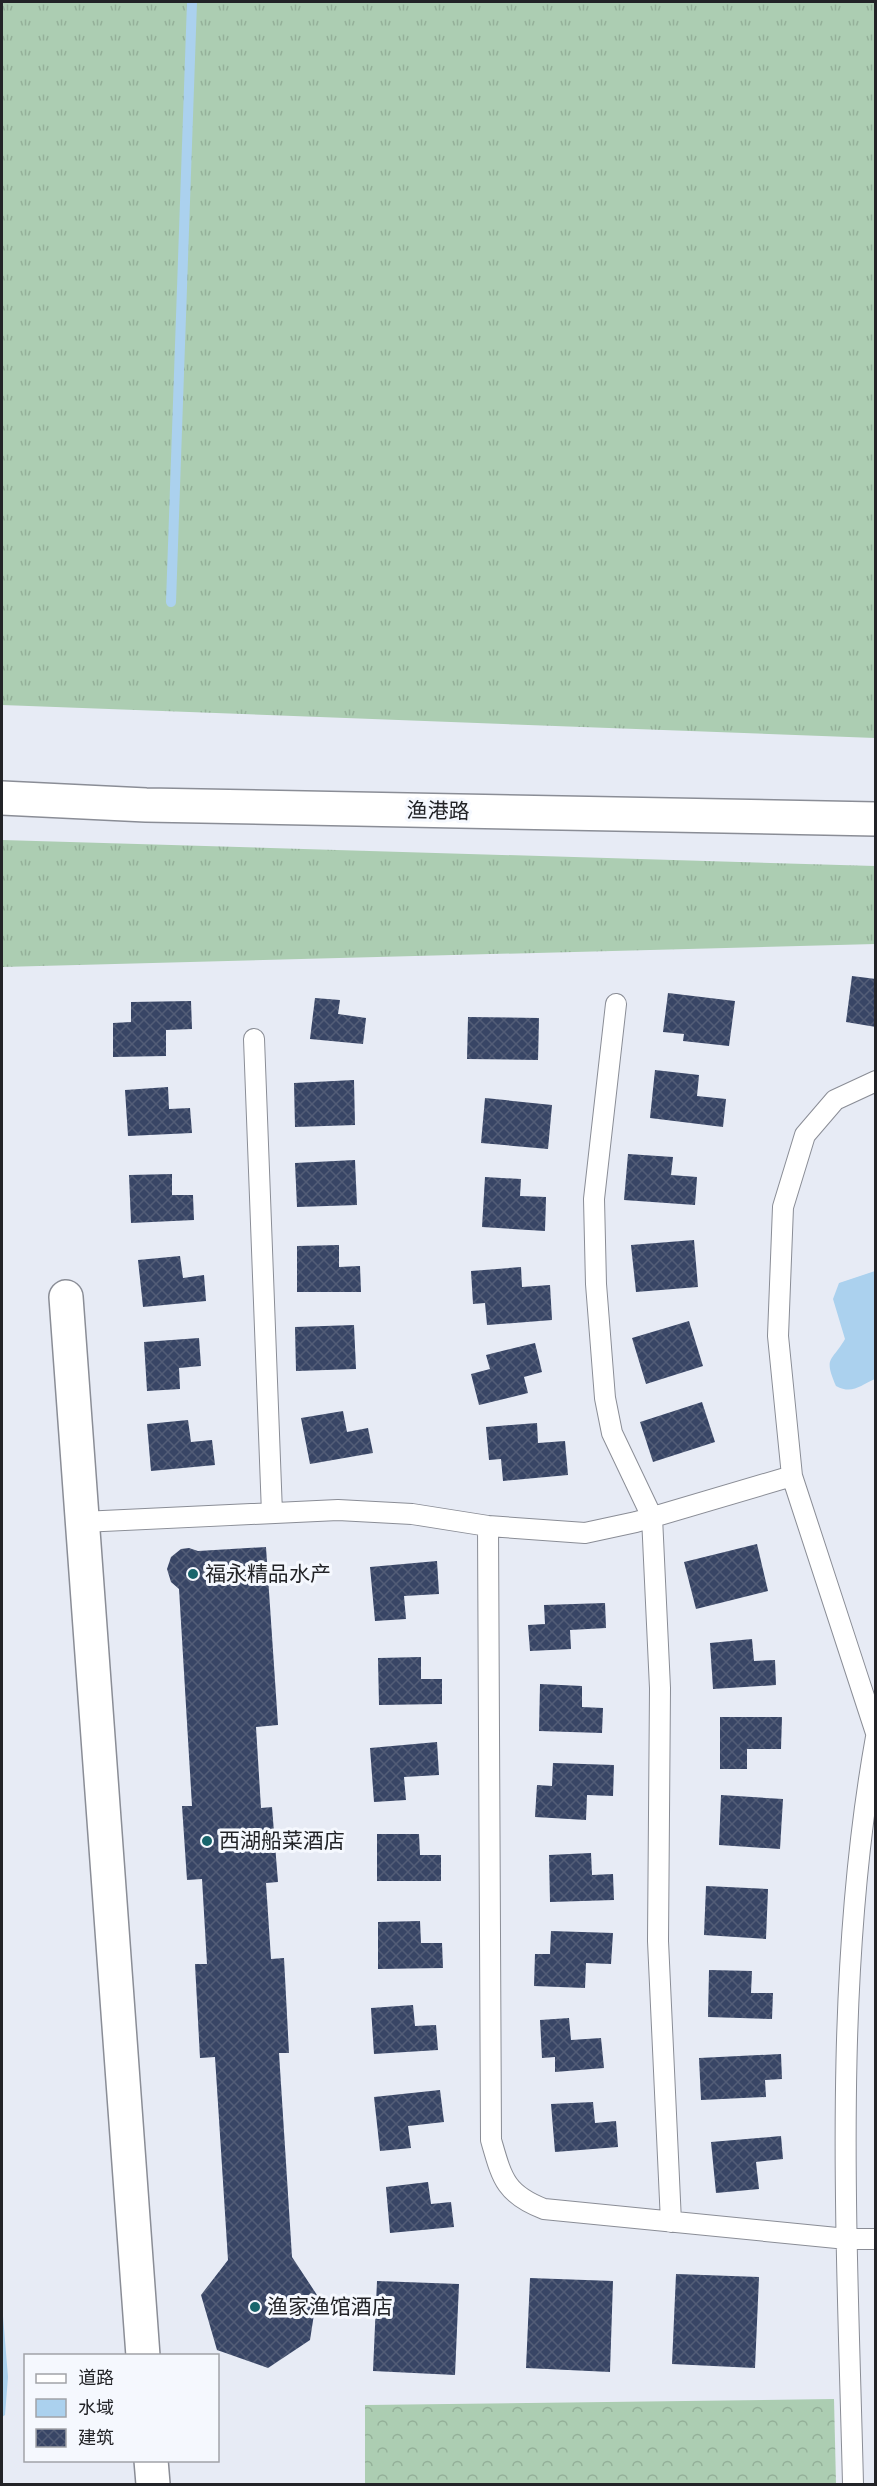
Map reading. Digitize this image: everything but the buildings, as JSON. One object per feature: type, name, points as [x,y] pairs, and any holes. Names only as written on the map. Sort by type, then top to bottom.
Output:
[{"type":"street","name":"渔港路","points":[[2,798],[146,805],[876,819]]},
{"type":"street","points":[[66,1297],[144,2354]]},
{"type":"street","points":[[151,2462],[153,2484]]},
{"type":"lane","points":[[616,1004],[594,1200],[596,1284],[605,1398],[612,1433],[652,1517],[660,1688],[658,1941],[671,2222]]},
{"type":"lane","points":[[254,1039],[272,1513]]},
{"type":"lane","points":[[853,2484],[847,2053],[852,1947],[863,1806],[876,1735],[792,1476],[778,1336],[783,1207],[804,1135],[835,1100],[876,1081]]},
{"type":"lane","points":[[82,1522],[338,1510],[412,1514],[488,1526],[585,1533],[652,1517],[792,1476]]},
{"type":"lane","points":[[488,1526],[491,2140],[509,2189],[525,2202],[544,2209],[848,2240],[876,2239]]},
{"type":"green space","points":[[2,2],[875,2],[875,738],[2,705]]},
{"type":"green space","points":[[2,840],[875,866],[875,944],[2,967]]},
{"type":"green space","points":[[834,2399],[836,2484],[365,2484],[365,2405]]},
{"type":"water","points":[[875,1271],[875,1379],[856,1388],[842,1389],[836,1386],[830,1369],[831,1360],[845,1339],[833,1299],[839,1283]]},
{"type":"water","points":[[2,2304],[8,2377],[5,2415],[2,2417]]},
{"type":"waterway","points":[[171,602],[192,2]]},
{"type":"place","name":"福永精品水产","points":[[193,1574]]},
{"type":"place","name":"西湖船菜酒店","points":[[207,1841]]},
{"type":"place","name":"渔家渔馆酒店","points":[[255,2307]]}]
